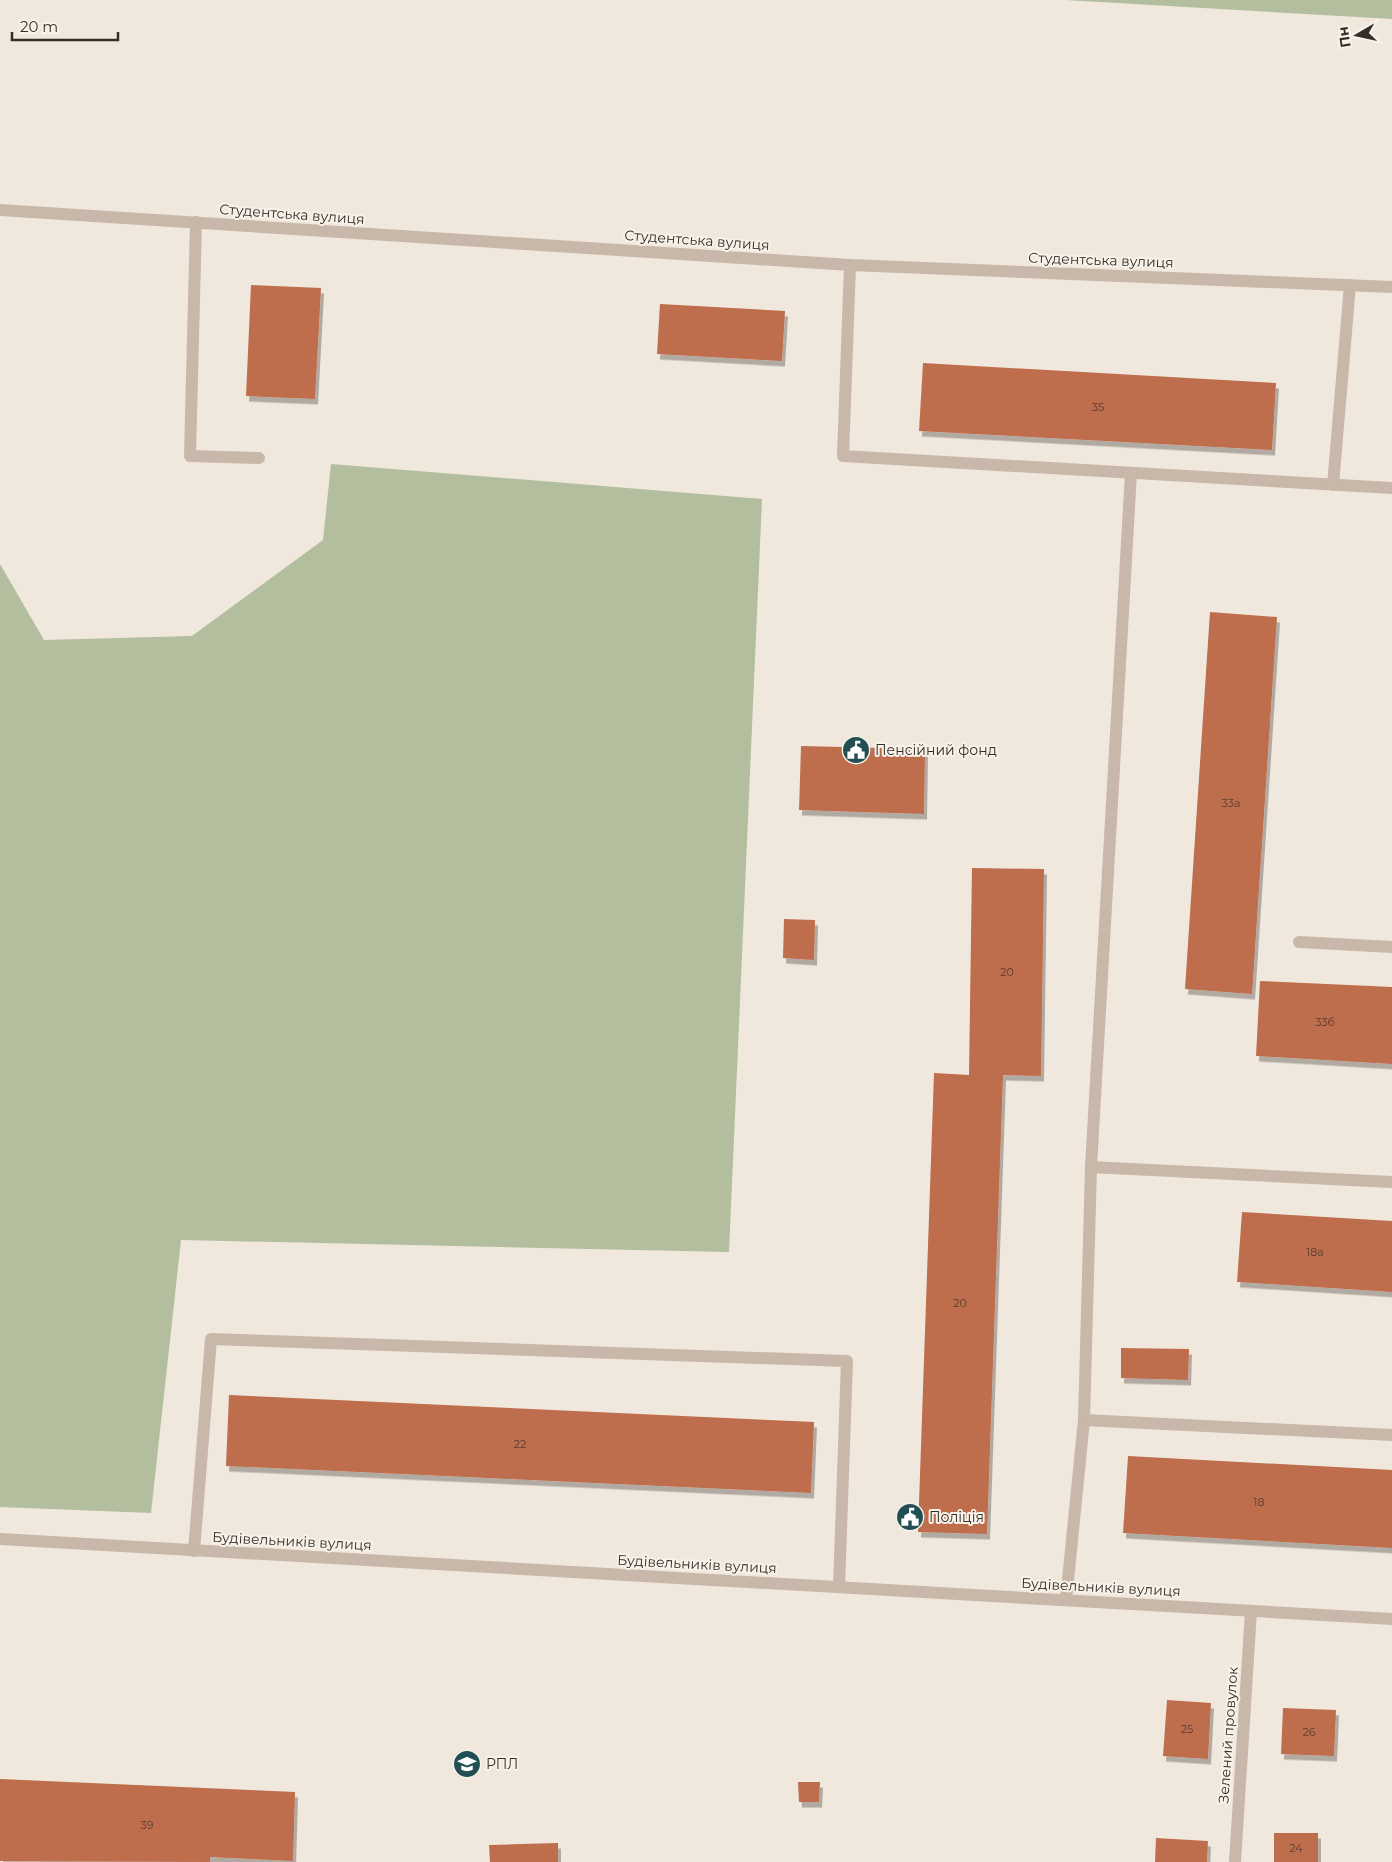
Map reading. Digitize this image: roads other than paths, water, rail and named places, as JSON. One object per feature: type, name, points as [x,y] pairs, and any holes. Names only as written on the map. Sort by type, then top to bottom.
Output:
[{"type":"street","name":"Студентська вулиця","points":[[0,210],[850,264],[1392,287]]},
{"type":"street","points":[[196,222],[190,456],[259,458]]},
{"type":"street","points":[[850,264],[843,456],[1392,488]]},
{"type":"street","points":[[1333,484],[1350,285]]},
{"type":"street","points":[[1066,1600],[1084,1420],[1091,1167],[1131,473]]},
{"type":"street","points":[[1299,942],[1392,947]]},
{"type":"street","points":[[1091,1167],[1392,1182]]},
{"type":"street","points":[[194,1551],[211,1339],[847,1361],[839,1587]]},
{"type":"street","points":[[1084,1420],[1392,1435]]},
{"type":"street","name":"Будівельників вулиця","points":[[0,1539],[1392,1618]]},
{"type":"street","name":"Зелений провулок","points":[[1235,1862],[1251,1611]]},
{"type":"place","name":"Пенсійний фонд","points":[[856,750]]},
{"type":"place","name":"Поліція","points":[[910,1517]]},
{"type":"place","name":"РПЛ","points":[[467,1764]]}]
